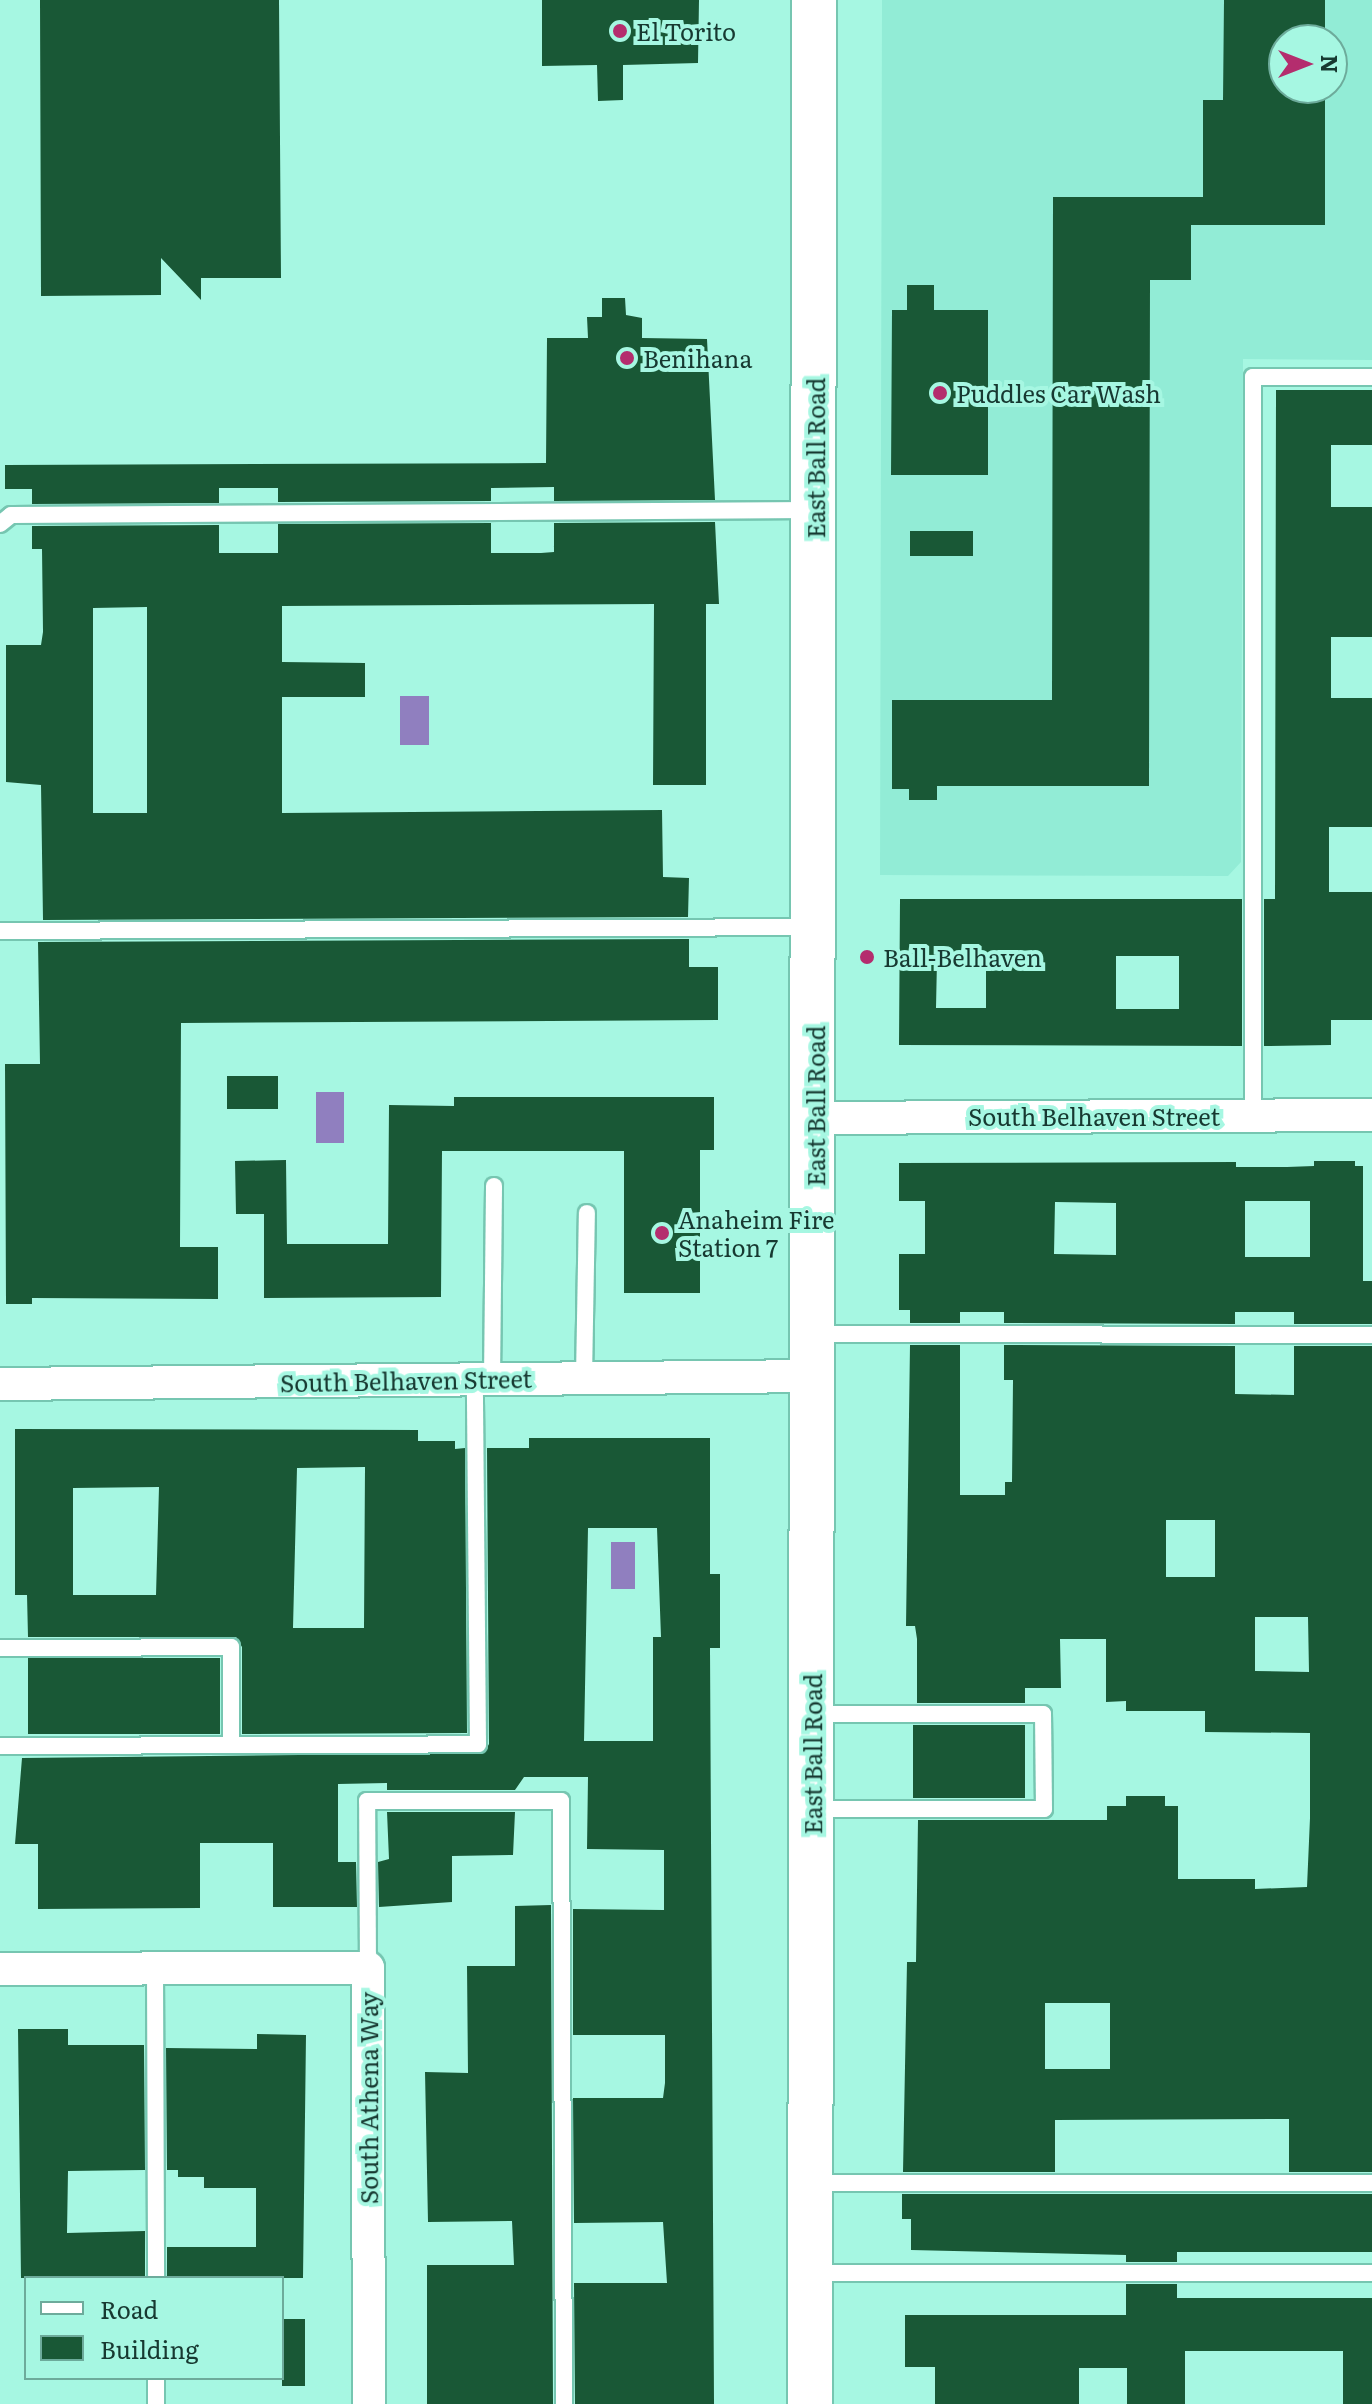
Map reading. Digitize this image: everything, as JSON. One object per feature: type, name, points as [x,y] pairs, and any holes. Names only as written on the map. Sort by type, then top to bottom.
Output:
[{"type":"main road","name":"East Ball Road","points":[[810,2404],[815,1118],[814,0]]},
{"type":"street","name":"South Belhaven Street","points":[[815,1118],[1372,1115]]},
{"type":"street","name":"South Belhaven Street","points":[[0,1384],[584,1378],[813,1355]]},
{"type":"street","name":"South Athena Way","points":[[0,1969],[368,1968],[369,2404]]},
{"type":"lane","points":[[1253,1115],[1253,377],[1372,377]]},
{"type":"lane","points":[[0,524],[11,515],[815,510]]},
{"type":"lane","points":[[0,931],[815,926]]},
{"type":"lane","points":[[0,1746],[478,1744],[483,1379],[494,1186]]},
{"type":"lane","points":[[584,1378],[587,1213]]},
{"type":"lane","points":[[813,1355],[1372,1335]]},
{"type":"lane","points":[[0,1648],[231,1647],[231,1745]]},
{"type":"lane","points":[[812,1714],[1043,1714],[1044,1777],[1044,1809],[812,1809]]},
{"type":"lane","points":[[368,1968],[367,1801],[561,1801],[564,2404]]},
{"type":"lane","points":[[155,1969],[156,2276]]},
{"type":"lane","points":[[811,2183],[1372,2183]]},
{"type":"lane","points":[[811,2273],[1372,2273]]},
{"type":"lane","points":[[156,2380],[156,2404]]},
{"type":"shaded area","points":[[882,0],[1372,0],[1372,360],[1243,359],[1241,862],[1228,876],[880,875]]},
{"type":"shaded area","points":[[400,696],[429,696],[429,745],[400,745]]},
{"type":"shaded area","points":[[316,1092],[344,1092],[344,1143],[316,1143]]},
{"type":"shaded area","points":[[611,1542],[635,1542],[635,1589],[611,1589]]},
{"type":"building","points":[[40,0],[279,0],[281,278],[201,278],[201,300],[161,258],[161,295],[41,296]]},
{"type":"building","name":"El Torito","points":[[542,0],[699,0],[698,63],[623,65],[623,100],[598,101],[597,65],[542,66]]},
{"type":"building","points":[[1224,0],[1325,0],[1325,24],[1268,24],[1268,104],[1325,104],[1325,225],[1191,225],[1191,280],[1150,280],[1149,786],[937,786],[937,800],[909,800],[909,789],[892,789],[892,700],[1052,700],[1053,197],[1203,197],[1203,100],[1223,100]]},
{"type":"building","name":"Puddles Car Wash","points":[[907,285],[934,285],[934,310],[988,310],[988,475],[891,475],[892,310],[907,310]]},
{"type":"building","points":[[602,298],[625,298],[626,315],[642,318],[642,338],[707,339],[715,500],[554,501],[554,487],[491,488],[491,501],[278,502],[278,488],[219,488],[219,503],[32,504],[32,489],[5,489],[5,465],[546,463],[547,338],[588,338],[587,317],[602,317]]},
{"type":"building","points":[[1276,390],[1372,390],[1372,445],[1331,445],[1331,507],[1372,507],[1372,637],[1331,637],[1331,698],[1372,698],[1372,827],[1329,827],[1329,892],[1372,892],[1372,1020],[1331,1020],[1331,1045],[1264,1046],[1264,899],[1275,899]]},
{"type":"building","points":[[715,522],[719,604],[706,604],[706,785],[653,785],[654,604],[282,606],[282,662],[365,663],[365,697],[282,697],[282,813],[662,810],[663,877],[689,878],[688,917],[43,920],[41,785],[6,782],[6,645],[41,645],[43,632],[42,549],[32,549],[32,526],[219,525],[219,553],[278,553],[278,524],[491,523],[491,553],[541,553],[554,552],[554,523]],"holes":[[[147,607],[147,813],[93,813],[93,608]]]},
{"type":"building","points":[[910,531],[973,531],[973,556],[910,556]]},
{"type":"building","points":[[900,899],[1242,899],[1242,1046],[899,1045]],"holes":[[[1116,956],[1179,956],[1179,1009],[1116,1009]],[[937,960],[986,961],[986,1008],[936,1008]]]},
{"type":"building","points":[[689,939],[689,967],[718,967],[718,1020],[181,1023],[180,1247],[218,1247],[218,1299],[32,1298],[32,1304],[6,1304],[5,1064],[40,1064],[38,942]]},
{"type":"building","points":[[227,1076],[278,1076],[278,1109],[227,1109]]},
{"type":"building","points":[[454,1097],[714,1097],[714,1150],[700,1150],[700,1293],[624,1293],[624,1151],[442,1151],[441,1297],[264,1298],[264,1214],[236,1214],[235,1161],[286,1160],[287,1244],[388,1244],[389,1105],[454,1106]]},
{"type":"building","points":[[1314,1161],[1355,1161],[1355,1166],[1363,1166],[1363,1281],[1372,1281],[1372,1324],[1294,1324],[1294,1312],[1235,1312],[1235,1324],[1004,1323],[1004,1312],[960,1312],[960,1323],[910,1323],[910,1310],[899,1310],[899,1254],[925,1254],[925,1201],[899,1201],[899,1163],[1236,1162],[1236,1167],[1314,1166]],"holes":[[[1245,1201],[1310,1201],[1310,1257],[1245,1257]],[[1055,1202],[1116,1203],[1116,1255],[1054,1254]]]},
{"type":"building","points":[[910,1345],[960,1345],[960,1495],[1005,1495],[1005,1482],[1012,1482],[1013,1380],[1004,1380],[1004,1345],[1235,1346],[1235,1394],[1294,1395],[1294,1346],[1372,1346],[1372,2172],[1289,2172],[1289,2119],[1055,2120],[1055,2172],[903,2172],[907,1962],[916,1962],[918,1820],[1107,1820],[1107,1806],[1126,1806],[1126,1796],[1165,1796],[1165,1806],[1178,1806],[1178,1879],[1255,1879],[1255,1889],[1307,1887],[1310,1818],[1310,1733],[1205,1732],[1205,1711],[1126,1711],[1126,1701],[1106,1702],[1106,1639],[1060,1639],[1061,1688],[1025,1688],[1025,1703],[917,1703],[917,1639],[915,1626],[906,1626]],"holes":[[[1166,1520],[1215,1520],[1215,1577],[1166,1577]],[[1255,1617],[1308,1617],[1309,1672],[1255,1671]],[[1045,2003],[1110,2003],[1110,2069],[1045,2069]]]},
{"type":"building","points":[[15,1429],[418,1430],[418,1441],[455,1441],[455,1449],[465,1448],[467,1733],[242,1734],[242,1647],[236,1637],[28,1637],[27,1595],[15,1595]],"holes":[[[365,1467],[364,1628],[293,1628],[297,1468]],[[159,1487],[156,1595],[73,1595],[73,1488]]]},
{"type":"building","points":[[529,1438],[710,1438],[710,1574],[720,1574],[720,1648],[710,1648],[714,2404],[575,2404],[574,2283],[667,2283],[663,2222],[574,2223],[573,2098],[663,2098],[665,2083],[665,2035],[573,2035],[573,1909],[664,1910],[664,1850],[587,1849],[588,1777],[524,1777],[515,1790],[387,1790],[387,1783],[338,1784],[338,1862],[356,1862],[357,1907],[273,1907],[273,1843],[200,1843],[200,1908],[38,1909],[38,1844],[15,1844],[22,1758],[484,1753],[489,1744],[487,1448],[529,1448]],"holes":[[[588,1528],[657,1528],[661,1637],[653,1637],[653,1741],[584,1741]]]},
{"type":"building","points":[[28,1658],[220,1658],[220,1734],[28,1734]]},
{"type":"building","points":[[913,1725],[1025,1725],[1025,1798],[913,1798]]},
{"type":"building","points":[[387,1812],[515,1812],[513,1855],[452,1856],[452,1902],[379,1907],[378,1862],[389,1859]]},
{"type":"building","points":[[551,1905],[553,2404],[427,2404],[427,2265],[514,2265],[512,2221],[428,2222],[425,2072],[468,2073],[467,1966],[515,1966],[515,1906]]},
{"type":"building","points":[[18,2029],[68,2029],[68,2045],[144,2045],[145,2170],[68,2171],[67,2233],[145,2231],[145,2276],[21,2278]]},
{"type":"building","points":[[257,2034],[306,2035],[303,2278],[167,2276],[167,2247],[256,2247],[256,2188],[204,2188],[204,2177],[178,2177],[178,2170],[167,2170],[166,2048],[257,2049]]},
{"type":"building","points":[[902,2194],[1372,2194],[1372,2252],[1177,2252],[1177,2262],[1126,2262],[1126,2255],[911,2250],[911,2219],[902,2219]]},
{"type":"building","points":[[1126,2284],[1177,2284],[1177,2298],[1372,2298],[1372,2404],[1343,2404],[1343,2351],[1185,2351],[1185,2404],[1127,2404],[1127,2368],[1079,2368],[1079,2404],[935,2404],[935,2367],[905,2367],[905,2315],[1126,2315]]},
{"type":"building","points":[[284,2319],[305,2319],[305,2386],[282,2386]]},
{"type":"place","name":"El Torito","points":[[620,31]]},
{"type":"place","name":"Benihana","points":[[627,358]]},
{"type":"place","name":"Puddles Car Wash","points":[[940,393]]},
{"type":"place","name":"Ball-Belhaven","points":[[867,957]]},
{"type":"place","name":"Anaheim Fire Station 7","points":[[662,1233]]}]
